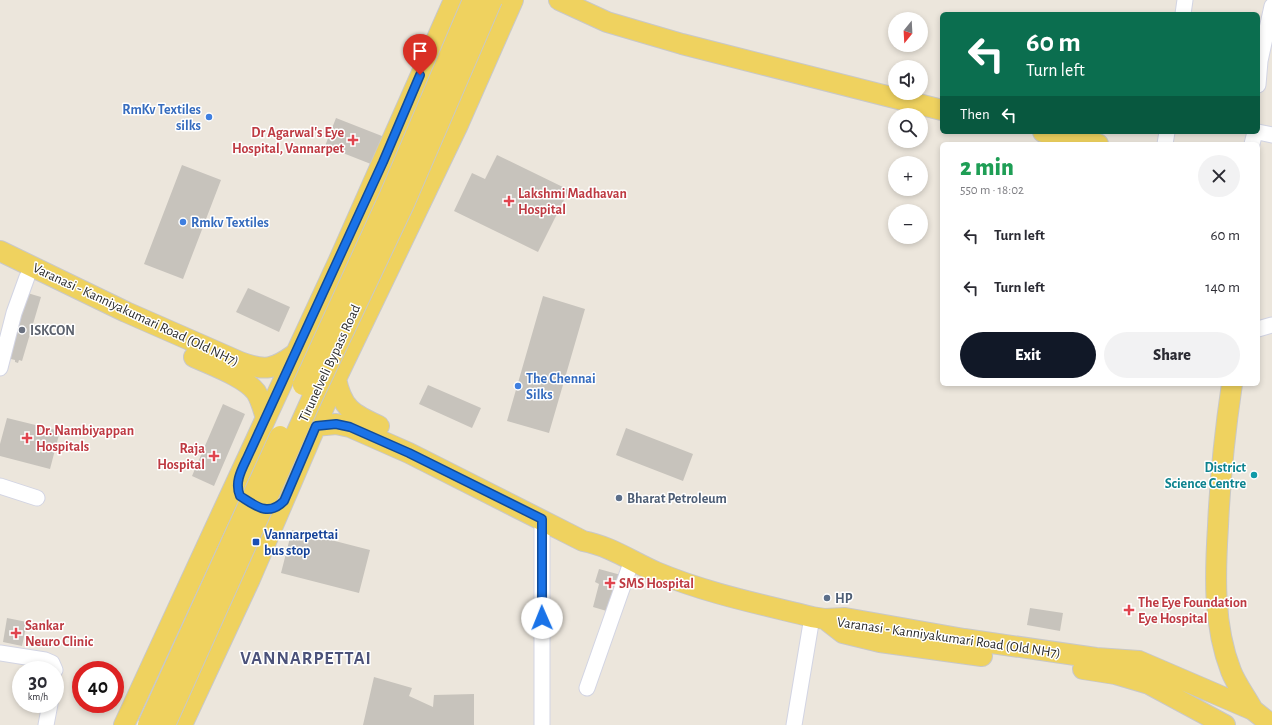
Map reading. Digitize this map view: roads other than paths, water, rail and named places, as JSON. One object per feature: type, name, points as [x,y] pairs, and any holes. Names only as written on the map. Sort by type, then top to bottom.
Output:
[{"type":"main road","points":[[124,725],[266,418],[454,0]]},
{"type":"main road","name":"Tirunelveli Bypass Road","points":[[148,725],[390,195],[473,0]]},
{"type":"main road","name":"Tirunelveli Bypass Road","points":[[165,725],[313,396],[404,204],[492,0]]},
{"type":"main road","points":[[182,725],[284,501],[336,379],[458,127],[513,0]]},
{"type":"main road","points":[[558,0],[607,22],[690,46],[940,109]]},
{"type":"main road","points":[[1050,134],[1079,142]]},
{"type":"main road","name":"Varanasi - Kanniyakumari Road (Old NH7)","points":[[0,251],[126,312],[240,362],[262,368],[271,368],[282,363],[295,354]]},
{"type":"main road","name":"Varanasi - Kanniyakumari Road (Old NH7)","points":[[0,264],[245,382],[255,391],[262,402],[266,418]]},
{"type":"main road","points":[[314,312],[324,302],[336,298],[359,308],[360,328]]},
{"type":"main road","name":"Varanasi - Kanniyakumari Road (Old NH7)","points":[[336,379],[339,396],[346,406],[357,415],[528,498],[588,533],[599,544]]},
{"type":"main road","points":[[1232,386],[1218,510],[1215,574],[1216,604],[1231,671],[1253,710]]},
{"type":"main road","name":"Varanasi - Kanniyakumari Road (Old NH7)","points":[[316,426],[336,424],[350,427],[409,453],[542,519],[583,542],[599,544],[656,572],[721,594],[819,618],[845,618],[1004,645],[1096,658],[1139,661],[1253,710],[1272,725]]},
{"type":"main road","points":[[238,479],[237,490],[240,496],[254,504],[269,511],[276,509],[284,501]]},
{"type":"main road","name":"Varanasi - Kanniyakumari Road (Old NH7)","points":[[819,618],[843,633],[880,642],[1115,674],[1149,684],[1225,725]]},
{"type":"street","points":[[1183,12],[1185,0]]},
{"type":"street","points":[[1260,60],[1272,6]]},
{"type":"street","points":[[1260,132],[1272,135]]},
{"type":"street","points":[[0,368],[14,313],[27,277]]},
{"type":"street","points":[[1260,328],[1272,325]]},
{"type":"street","points":[[0,486],[38,498]]},
{"type":"street","points":[[542,519],[542,725]]},
{"type":"street","points":[[587,688],[632,560]]},
{"type":"street","points":[[794,725],[819,618]]},
{"type":"street","points":[[0,653],[47,661]]},
{"type":"street","points":[[46,725],[48,713]]},
{"type":"place","name":"RmKv Textiles silks","points":[[209,117]]},
{"type":"place","name":"Dr Agarwal's Eye Hospital, Vannarpet","points":[[353,140]]},
{"type":"place","name":"Lakshmi Madhavan Hospital","points":[[509,201]]},
{"type":"place","name":"Rmkv Textiles","points":[[183,222]]},
{"type":"place","name":"ISKCON","points":[[22,330]]},
{"type":"place","name":"The Chennai Silks","points":[[518,386]]},
{"type":"place","name":"Dr. Nambiyappan Hospitals","points":[[27,438]]},
{"type":"place","name":"Raja Hospital","points":[[214,456]]},
{"type":"place","name":"District Science Centre","points":[[1254,475]]},
{"type":"place","name":"Bharat Petroleum","points":[[619,498]]},
{"type":"place","name":"Vannarpettai bus stop","points":[[256,542]]},
{"type":"place","name":"SMS Hospital","points":[[610,583]]},
{"type":"place","name":"HP","points":[[827,598]]},
{"type":"place","name":"The Eye Foundation Eye Hospital","points":[[1129,610]]},
{"type":"place","name":"Sankar Neuro Clinic","points":[[16,633]]},
{"type":"district","name":"VANNARPETTAI","points":[[306,658]]}]
